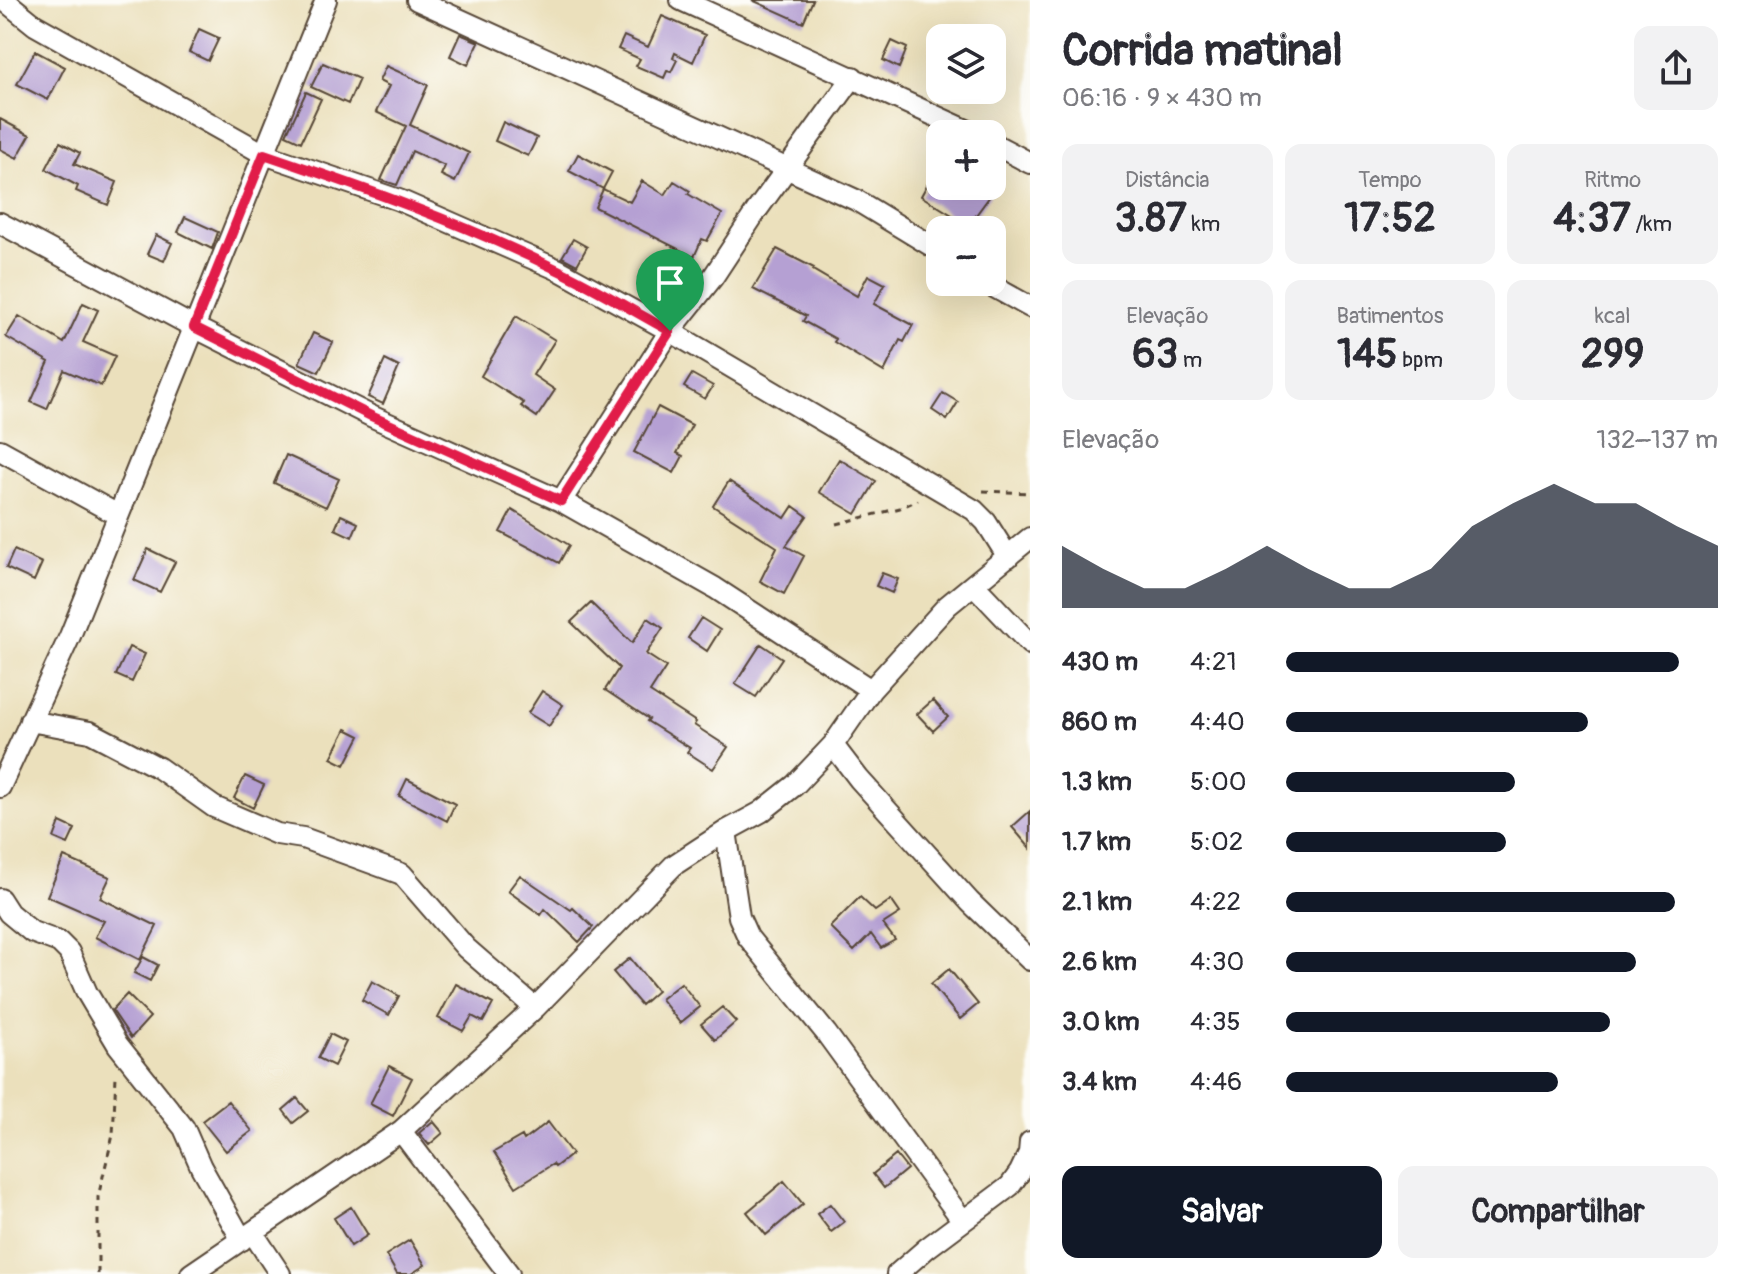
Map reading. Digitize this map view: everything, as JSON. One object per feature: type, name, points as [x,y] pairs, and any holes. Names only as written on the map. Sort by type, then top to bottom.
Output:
[{"type":"street","points":[[4,0],[35,25],[264,154],[399,200],[477,233],[559,270],[670,331],[974,510],[986,522],[1008,557]]},
{"type":"street","points":[[0,787],[70,636],[326,0]]},
{"type":"street","points":[[417,0],[788,167],[856,200],[926,242]]},
{"type":"street","points":[[681,0],[945,120]]},
{"type":"street","points":[[561,501],[670,331],[713,277],[853,77]]},
{"type":"street","points":[[1006,150],[1030,163]]},
{"type":"street","points":[[0,223],[194,327],[371,416],[561,501],[715,588],[871,690]]},
{"type":"street","points":[[1006,294],[1030,307]]},
{"type":"street","points":[[0,450],[118,515]]},
{"type":"street","points":[[191,1274],[401,1131],[535,1008],[674,865],[761,812],[795,785],[833,745],[871,690],[947,606],[1030,538]]},
{"type":"street","points":[[974,585],[1030,644]]},
{"type":"street","points":[[30,721],[90,732],[159,768],[214,807],[277,834],[303,838],[402,874],[466,948],[535,1008]]},
{"type":"street","points":[[833,745],[859,779],[970,902],[1030,960]]},
{"type":"street","points":[[726,831],[739,917],[748,937],[826,1033],[963,1221]]},
{"type":"street","points":[[0,899],[9,913],[32,932],[59,942],[69,952],[87,993],[118,1045],[184,1128],[201,1167],[247,1237],[280,1274]]},
{"type":"street","points":[[401,1131],[509,1274]]},
{"type":"street","points":[[897,1274],[1010,1186],[1029,1153],[1030,1142]]},
{"type":"path","points":[[98,1274],[98,1197],[113,1135],[118,1045]]},
{"type":"building","points":[[752,0],[813,0],[803,23]]},
{"type":"building","points":[[662,16],[705,35],[693,62],[675,53],[673,58],[677,60],[664,78],[636,66],[640,59],[618,49],[624,36],[648,47]]},
{"type":"building","points":[[199,29],[219,38],[208,61],[189,52]]},
{"type":"building","points":[[460,34],[479,42],[468,65],[450,56]]},
{"type":"building","points":[[892,41],[907,48],[899,68],[883,60]]},
{"type":"building","points":[[35,51],[65,67],[48,100],[17,84]]},
{"type":"building","points":[[323,63],[359,79],[348,104],[311,87]]},
{"type":"building","points":[[386,66],[428,85],[410,125],[469,153],[455,182],[441,175],[445,166],[412,151],[397,185],[381,180],[406,126],[376,112],[389,86],[379,81]]},
{"type":"building","points":[[306,92],[321,99],[301,142],[286,135]]},
{"type":"building","points":[[0,119],[30,135],[17,158],[0,149]]},
{"type":"building","points":[[503,122],[537,138],[528,156],[495,141]]},
{"type":"building","points":[[60,142],[80,153],[74,164],[117,182],[108,205],[76,191],[78,186],[46,169]]},
{"type":"building","points":[[578,154],[612,172],[603,189],[569,171]]},
{"type":"building","points":[[642,181],[665,195],[674,181],[690,191],[688,194],[722,214],[707,241],[702,239],[694,257],[595,207],[603,189],[630,202]]},
{"type":"building","points":[[928,200],[987,200],[975,216],[952,215]]},
{"type":"building","points":[[185,217],[218,232],[212,249],[178,232]]},
{"type":"building","points":[[156,235],[172,243],[164,261],[147,254]]},
{"type":"building","points":[[573,239],[587,247],[577,265],[562,257]]},
{"type":"building","points":[[777,249],[857,296],[868,275],[885,284],[874,304],[913,325],[904,342],[900,340],[884,372],[803,321],[806,316],[753,289]]},
{"type":"building","points":[[83,303],[98,310],[83,342],[115,356],[101,386],[64,370],[47,409],[31,402],[49,362],[6,337],[19,316],[64,343]]},
{"type":"building","points":[[516,316],[555,340],[533,375],[555,390],[537,417],[521,406],[524,403],[481,376]]},
{"type":"building","points":[[313,333],[333,342],[319,372],[299,363]]},
{"type":"building","points":[[385,360],[399,367],[383,404],[368,397]]},
{"type":"building","points":[[692,374],[713,386],[705,399],[684,387]]},
{"type":"building","points":[[943,393],[958,402],[947,420],[932,410]]},
{"type":"building","points":[[658,407],[692,425],[677,453],[683,456],[674,473],[634,452]]},
{"type":"building","points":[[286,455],[339,479],[326,507],[274,483]]},
{"type":"building","points":[[839,459],[876,481],[856,514],[819,492]]},
{"type":"building","points":[[729,481],[785,518],[793,506],[807,516],[786,546],[804,556],[784,594],[760,581],[777,547],[713,506]]},
{"type":"building","points":[[512,510],[569,545],[559,563],[500,532]]},
{"type":"building","points":[[341,515],[358,523],[352,537],[335,529]]},
{"type":"building","points":[[148,549],[175,562],[160,592],[134,580]]},
{"type":"building","points":[[14,550],[42,563],[34,581],[6,568]]},
{"type":"building","points":[[882,573],[898,579],[892,593],[876,586]]},
{"type":"building","points":[[591,603],[632,643],[648,618],[663,628],[646,654],[666,667],[650,692],[728,747],[713,769],[687,752],[690,748],[605,690],[619,668],[571,622]]},
{"type":"building","points":[[701,618],[720,630],[707,651],[688,638]]},
{"type":"building","points":[[761,644],[782,658],[756,697],[735,684]]},
{"type":"building","points":[[129,647],[145,654],[132,682],[116,675]]},
{"type":"building","points":[[542,691],[563,705],[549,726],[528,713]]},
{"type":"building","points":[[933,700],[948,717],[933,731],[917,714]]},
{"type":"building","points":[[346,729],[360,736],[345,765],[331,758]]},
{"type":"building","points":[[245,776],[264,785],[253,808],[234,798]]},
{"type":"building","points":[[407,779],[455,804],[447,821],[399,796]]},
{"type":"building","points":[[1030,811],[1030,848],[1012,827]]},
{"type":"building","points":[[60,822],[75,829],[68,844],[54,838]]},
{"type":"building","points":[[64,857],[110,877],[100,898],[157,926],[140,960],[95,937],[104,921],[47,896]]},
{"type":"building","points":[[520,875],[571,910],[573,908],[593,927],[579,942],[545,909],[541,915],[508,891]]},
{"type":"building","points":[[860,897],[875,911],[891,900],[900,913],[883,924],[895,940],[881,948],[871,934],[854,951],[830,927]]},
{"type":"building","points":[[143,957],[158,965],[150,981],[134,973]]},
{"type":"building","points":[[630,958],[657,991],[641,1005],[613,972]]},
{"type":"building","points":[[949,969],[978,1004],[960,1019],[931,984]]},
{"type":"building","points":[[372,981],[399,996],[389,1015],[362,1000]]},
{"type":"building","points":[[681,983],[700,1007],[680,1023],[661,999]]},
{"type":"building","points":[[456,984],[493,1004],[483,1022],[472,1016],[463,1031],[438,1018]]},
{"type":"building","points":[[127,994],[150,1017],[131,1038],[112,1010]]},
{"type":"building","points":[[722,1007],[736,1022],[715,1040],[701,1024]]},
{"type":"building","points":[[330,1034],[346,1042],[334,1066],[318,1058]]},
{"type":"building","points":[[389,1066],[412,1078],[393,1116],[370,1104]]},
{"type":"building","points":[[297,1098],[308,1111],[293,1123],[283,1110]]},
{"type":"building","points":[[228,1101],[252,1131],[226,1151],[202,1121]]},
{"type":"building","points":[[433,1121],[443,1133],[429,1145],[419,1133]]},
{"type":"building","points":[[548,1122],[572,1154],[555,1167],[553,1164],[516,1187],[494,1152],[522,1136],[524,1140]]},
{"type":"building","points":[[896,1155],[907,1169],[884,1188],[873,1174]]},
{"type":"building","points":[[784,1181],[803,1204],[766,1235],[747,1212]]},
{"type":"building","points":[[830,1204],[844,1222],[831,1232],[817,1214]]},
{"type":"building","points":[[351,1207],[368,1235],[351,1246],[334,1218]]},
{"type":"building","points":[[410,1240],[425,1265],[411,1274],[397,1274],[386,1255]]},
{"type":"route","points":[[264,154],[399,200],[477,233],[559,270],[670,331],[561,501],[371,416],[194,327],[264,154]]}]
